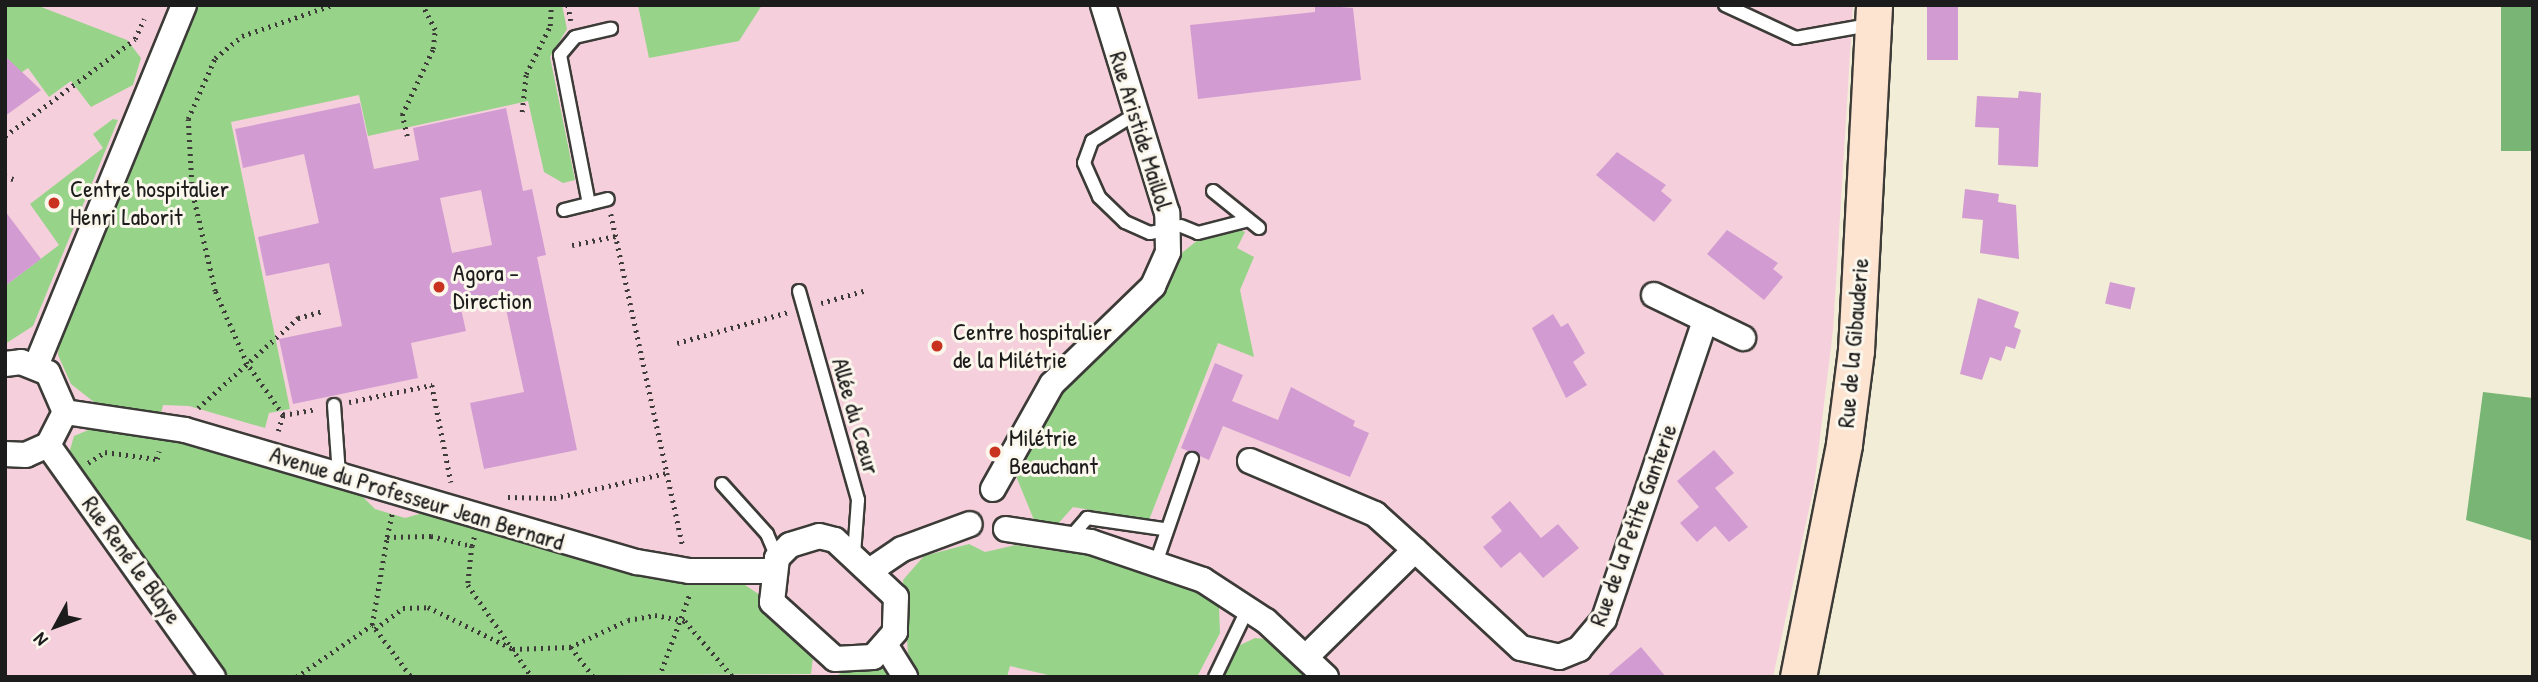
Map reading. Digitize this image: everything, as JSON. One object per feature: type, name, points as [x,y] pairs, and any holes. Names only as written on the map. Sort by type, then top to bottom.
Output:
[{"type":"street","points":[[36,366],[184,5]]},
{"type":"street","name":"Rue Aristide Maillol","points":[[993,489],[1052,384],[1153,286],[1175,228],[1103,5]]},
{"type":"street","name":"Rue de la Gibauderie","points":[[1798,677],[1844,444],[1856,349],[1873,15]]},
{"type":"street","points":[[1654,295],[1743,338]]},
{"type":"street","name":"Rue de la Petite Ganterie","points":[[1250,461],[1376,514],[1521,648],[1559,657],[1579,649],[1604,619],[1705,320]]},
{"type":"street","points":[[5,364],[36,366],[57,384],[65,412],[48,445],[26,456],[5,454]]},
{"type":"street","name":"Avenue du Professeur Jean Bernard","points":[[65,412],[180,424],[480,517],[689,571],[774,564]]},
{"type":"street","name":"Rue René le Blaye","points":[[48,445],[213,677]]},
{"type":"street","points":[[862,562],[970,524]]},
{"type":"street","points":[[1006,529],[1069,539],[1157,560],[1248,608],[1307,656],[1326,677]]},
{"type":"street","points":[[819,536],[862,562],[896,597],[899,615],[886,646],[873,657],[829,668],[782,617],[772,602],[774,564],[790,545],[819,536]]},
{"type":"street","points":[[1307,656],[1415,550]]},
{"type":"street","points":[[886,646],[905,677]]},
{"type":"lane","points":[[1724,5],[1796,38],[1873,15]]},
{"type":"lane","points":[[589,204],[559,64],[575,37],[611,29]]},
{"type":"lane","points":[[1137,113],[1093,141],[1084,163],[1100,197],[1119,218],[1150,233],[1175,228],[1198,233],[1245,221]]},
{"type":"lane","points":[[1213,191],[1245,221],[1259,228]]},
{"type":"lane","points":[[564,210],[608,199]]},
{"type":"lane","name":"Allée du Cœur","points":[[799,291],[858,500],[862,562]]},
{"type":"lane","points":[[334,405],[339,474]]},
{"type":"lane","points":[[1157,560],[1163,529],[1192,459]]},
{"type":"lane","points":[[722,484],[767,534],[774,564]]},
{"type":"lane","points":[[1069,539],[1087,518],[1163,529]]},
{"type":"lane","points":[[1215,677],[1248,608]]},
{"type":"path","points":[[283,415],[247,364],[215,291],[192,191],[188,119],[215,58],[233,43],[266,25],[332,5]]},
{"type":"path","points":[[407,136],[402,115],[433,49],[435,30],[422,5]]},
{"type":"path","points":[[522,113],[526,74],[550,26],[551,5]]},
{"type":"path","points":[[568,5],[575,37]]},
{"type":"path","points":[[5,136],[135,39],[144,19]]},
{"type":"path","points":[[5,176],[13,180]]},
{"type":"path","points":[[608,199],[689,571],[685,621],[660,677]]},
{"type":"path","points":[[572,245],[616,236]]},
{"type":"path","points":[[677,343],[867,290]]},
{"type":"path","points":[[69,474],[105,452],[157,459],[180,424],[298,318],[323,312]]},
{"type":"path","points":[[283,415],[432,385],[453,493]]},
{"type":"path","points":[[275,440],[283,415]]},
{"type":"path","points":[[532,677],[468,585],[472,546],[486,496],[554,498],[667,474]]},
{"type":"path","points":[[392,514],[374,627],[411,677]]},
{"type":"path","points":[[387,537],[430,536],[472,546]]},
{"type":"path","points":[[293,676],[403,608],[428,607],[513,649],[570,647],[628,620],[655,615],[685,621],[733,677]]},
{"type":"path","points":[[570,647],[593,677]]},
{"type":"shaded area","name":"Centre hospitalier de la Milétrie","points":[[5,5],[1853,5],[1833,330],[1814,486],[1773,677],[5,677]]},
{"type":"green space","points":[[5,5],[36,5],[127,40],[141,58],[133,85],[91,107],[71,81],[49,97],[28,68],[19,74],[5,55]]},
{"type":"green space","points":[[197,5],[562,5],[567,29],[550,57],[575,180],[563,183],[544,172],[528,101],[368,136],[359,95],[231,122],[290,409],[269,413],[265,428],[189,406],[163,405],[161,414],[94,402],[71,384],[58,355],[60,334]]},
{"type":"green space","points":[[638,5],[762,5],[739,41],[649,58]]},
{"type":"green space","points":[[2501,5],[2533,5],[2533,151],[2501,151]]},
{"type":"green space","points":[[113,119],[118,120],[33,326],[5,344],[5,286],[59,245],[30,204],[103,148],[93,134]]},
{"type":"green space","points":[[1235,227],[1245,232],[1237,248],[1254,257],[1240,290],[1254,357],[1218,343],[1149,520],[1073,507],[1056,526],[1034,520],[1014,471],[1063,389],[1149,310],[1183,252],[1199,239]]},
{"type":"green space","points":[[2483,392],[2533,398],[2533,541],[2466,520]]},
{"type":"green space","points":[[98,426],[209,448],[358,492],[375,509],[405,518],[426,512],[641,576],[742,583],[763,597],[777,625],[813,657],[811,674],[223,677],[68,457],[74,436]]},
{"type":"green space","points":[[969,544],[985,552],[1016,545],[1117,560],[1209,595],[1219,607],[1220,633],[1197,677],[1057,677],[1010,666],[1007,677],[918,677],[908,653],[903,580],[924,556]]},
{"type":"green space","points":[[1255,638],[1266,639],[1310,677],[1222,677],[1234,648]]},
{"type":"green space","points":[[879,666],[892,677],[835,677],[847,669]]},
{"type":"building","points":[[1315,5],[1353,8],[1361,80],[1198,99],[1190,25],[1315,12]]},
{"type":"building","points":[[1927,5],[1958,5],[1958,60],[1927,60]]},
{"type":"building","points":[[5,56],[41,90],[5,116]]},
{"type":"building","points":[[2019,91],[2041,93],[2038,167],[1998,165],[1999,128],[1975,127],[1977,96],[2018,98]]},
{"type":"building","name":"Agora - Direction","points":[[360,103],[374,169],[419,160],[413,128],[506,108],[523,191],[532,189],[546,255],[537,257],[577,450],[484,469],[470,403],[524,392],[504,300],[461,309],[466,331],[411,343],[418,378],[293,404],[279,339],[342,326],[329,263],[266,276],[258,237],[319,223],[304,154],[243,168],[235,129]],"holes":[[[481,190],[492,245],[452,253],[440,198]]]},
{"type":"building","points":[[1617,152],[1666,185],[1661,191],[1672,200],[1654,222],[1596,175]]},
{"type":"building","points":[[1965,189],[1999,194],[1998,202],[2016,205],[2019,259],[1980,253],[1983,220],[1962,218]]},
{"type":"building","points":[[5,211],[41,259],[5,286]]},
{"type":"building","points":[[1727,230],[1778,263],[1773,269],[1783,277],[1764,300],[1707,254]]},
{"type":"building","points":[[2110,282],[2135,288],[2130,309],[2105,303]]},
{"type":"building","points":[[1978,298],[2019,312],[2014,327],[2021,330],[2015,349],[2006,346],[2001,361],[1990,357],[1982,380],[1960,374]]},
{"type":"building","points":[[1553,314],[1561,327],[1568,323],[1585,353],[1573,362],[1587,385],[1566,398],[1532,328]]},
{"type":"building","points":[[1215,363],[1243,375],[1232,401],[1278,420],[1291,387],[1355,421],[1353,426],[1369,433],[1350,477],[1223,426],[1209,460],[1181,448]]},
{"type":"building","points":[[1714,450],[1734,473],[1715,488],[1748,527],[1729,542],[1715,526],[1697,542],[1680,523],[1699,507],[1677,481]]},
{"type":"building","points":[[1510,501],[1541,538],[1558,524],[1579,548],[1543,578],[1520,552],[1501,568],[1483,547],[1502,531],[1491,517]]},
{"type":"building","points":[[1641,647],[1666,677],[1606,677]]},
{"type":"place","name":"Centre hospitalier Henri Laborit","points":[[54,203]]},
{"type":"place","name":"Agora - Direction","points":[[439,287]]},
{"type":"place","name":"Centre hospitalier de la Milétrie","points":[[937,346]]},
{"type":"place","name":"Milétrie Beauchant","points":[[995,452]]}]
